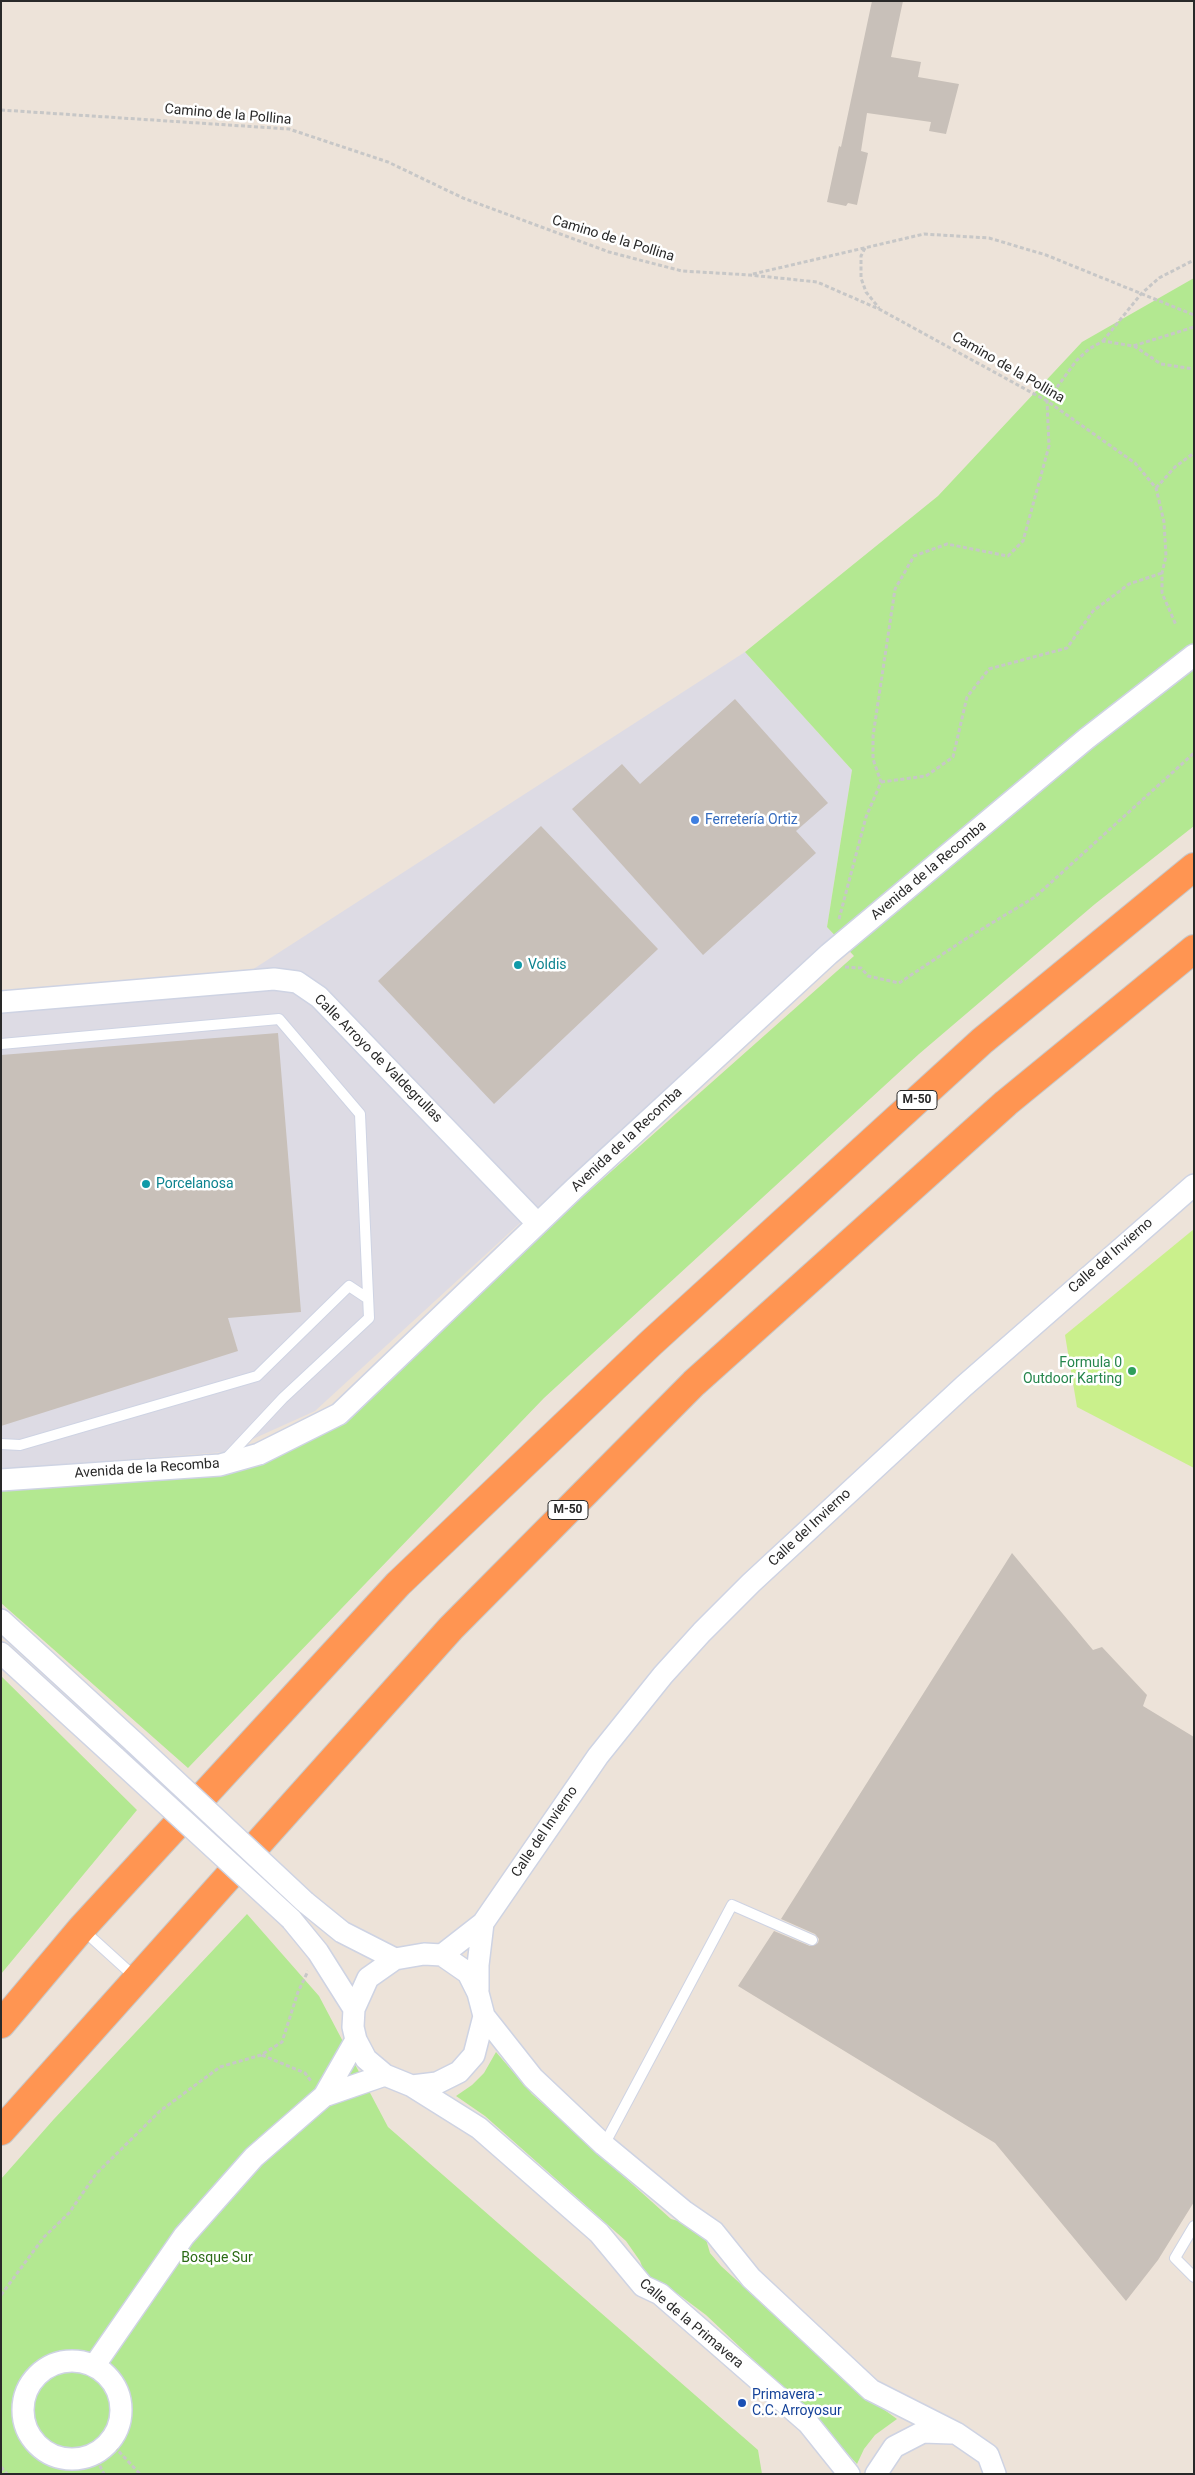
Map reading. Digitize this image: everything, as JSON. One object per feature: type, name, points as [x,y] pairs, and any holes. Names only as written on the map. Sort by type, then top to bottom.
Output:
[{"type":"highway","name":"M-50","points":[[1,2024],[81,1929],[392,1592],[427,1557],[651,1344],[982,1041],[1194,867]]},
{"type":"highway","name":"M-50","points":[[1,2131],[451,1628],[694,1383],[1006,1103],[1194,949]]},
{"type":"street","name":"Avenida de la Recomba","points":[[1,1480],[220,1465],[259,1454],[339,1414],[538,1223],[829,954],[1078,745],[1194,655]]},
{"type":"street","name":"Calle Arroyo de Valdegrullas","points":[[1,1002],[274,979],[297,982],[319,997],[538,1223]]},
{"type":"street","name":"Calle del Invierno","points":[[483,1923],[598,1756],[663,1675],[702,1632],[751,1583],[964,1386],[1194,1185]]},
{"type":"street","points":[[1,1620],[305,1902],[342,1932],[395,1958]]},
{"type":"street","points":[[1,1653],[291,1919],[318,1952],[354,2009]]},
{"type":"street","points":[[442,1955],[483,1923]]},
{"type":"street","points":[[478,1993],[478,1965],[483,1923]]},
{"type":"street","points":[[484,2016],[474,2055],[459,2072],[437,2083],[412,2086],[385,2075],[366,2059],[356,2040],[353,2027],[354,2009],[368,1978],[395,1958],[424,1954],[442,1955],[468,1973],[478,1993],[484,2016],[533,2078],[604,2145],[685,2212],[714,2232],[751,2278],[871,2390],[956,2433],[988,2456],[995,2474]]},
{"type":"street","points":[[94,2366],[184,2236],[254,2158],[324,2096],[356,2040]]},
{"type":"street","points":[[324,2096],[385,2075]]},
{"type":"street","name":"Calle de la Primavera","points":[[412,2086],[480,2128],[599,2233],[643,2286],[660,2294],[808,2423],[850,2474]]},
{"type":"street","points":[[75,2361],[94,2366],[106,2375],[119,2396],[120,2420],[102,2448],[79,2459],[67,2459],[45,2451],[28,2434],[23,2411],[28,2388],[43,2371],[64,2362],[75,2361]]},
{"type":"street","points":[[876,2474],[894,2447],[923,2432],[956,2433]]},
{"type":"lane","points":[[1,1044],[279,1019],[360,1114],[370,1318],[283,1398],[220,1465]]},
{"type":"lane","points":[[1,1444],[20,1445],[257,1376],[350,1286],[368,1298]]},
{"type":"lane","points":[[604,2145],[732,1905],[812,1940]]},
{"type":"lane","points":[[81,1929],[136,1978]]},
{"type":"lane","points":[[1194,2226],[1175,2258],[1194,2277]]},
{"type":"path","name":"Camino de la Pollina","points":[[1,110],[288,129],[388,162],[463,198],[609,252],[682,271],[750,275],[817,282],[879,309],[1047,400],[1135,463],[1156,488],[1164,522],[1166,556],[1162,573],[1162,593],[1176,624]]},
{"type":"path","points":[[750,275],[924,234],[989,238],[1046,255],[1194,315]]},
{"type":"path","points":[[865,248],[862,256],[861,278],[866,292],[879,309]]},
{"type":"path","points":[[838,923],[866,817],[881,782],[874,759],[873,736],[896,589],[914,556],[948,544],[1008,556],[1023,541],[1049,446],[1047,400],[1076,361],[1103,341],[1141,294],[1159,278],[1194,260]]},
{"type":"path","points":[[1133,346],[1194,327]]},
{"type":"path","points":[[1103,341],[1133,346],[1161,364],[1194,369]]},
{"type":"path","points":[[1156,488],[1175,467],[1194,453]]},
{"type":"path","points":[[881,782],[926,776],[953,758],[967,697],[989,669],[1067,648],[1093,611],[1129,584],[1162,573]]},
{"type":"path","points":[[839,966],[861,968],[868,976],[899,983],[967,938],[1035,897],[1194,753]]},
{"type":"path","points":[[1,2294],[44,2237],[69,2212],[96,2174],[160,2111],[220,2067],[262,2055],[282,2042],[298,1992],[310,1963]]},
{"type":"path","points":[[262,2055],[305,2073],[324,2096]]},
{"type":"path","points":[[102,2448],[104,2474]]},
{"type":"path","points":[[102,2448],[140,2474]]},
{"type":"path","points":[[1,2467],[7,2474]]},
{"type":"shaded area","points":[[745,652],[852,770],[827,927],[834,935],[315,1411],[224,1452],[1,1469],[1,993],[241,977]]},
{"type":"green space","points":[[1194,278],[1194,826],[1095,904],[919,1054],[544,1398],[188,1768],[1,1603],[1,1490],[218,1473],[305,1443],[354,1412],[525,1248],[854,956],[827,927],[852,770],[745,652],[938,496],[1082,342]]},
{"type":"green space","name":"Formula 0 Outdoor Karting","points":[[1194,1229],[1194,1468],[1077,1407],[1065,1335]]},
{"type":"green space","points":[[1,1676],[137,1810],[1,1974]]},
{"type":"green space","name":"Bosque Sur","points":[[247,1914],[319,1996],[388,2127],[758,2450],[762,2474],[1,2474],[1,2179],[54,2119]]},
{"type":"green space","points":[[496,2052],[532,2094],[671,2219],[682,2222],[705,2236],[710,2253],[721,2266],[854,2388],[897,2419],[875,2435],[864,2449],[857,2464],[813,2416],[706,2315],[678,2294],[663,2290],[645,2274],[640,2261],[626,2241],[485,2116],[456,2096],[472,2085],[484,2073]]},
{"type":"building","points":[[872,1],[903,1],[891,57],[921,62],[918,77],[959,84],[946,134],[929,131],[931,122],[867,113],[861,151],[868,153],[857,205],[848,203],[846,206],[827,202],[839,146],[841,147]]},
{"type":"building","name":"Ferretería Ortiz","points":[[735,699],[828,803],[796,831],[816,853],[703,955],[572,809],[622,764],[640,784]]},
{"type":"building","name":"Voldis","points":[[541,826],[658,949],[494,1104],[378,981]]},
{"type":"building","name":"Porcelanosa","points":[[278,1033],[301,1312],[228,1318],[238,1351],[1,1426],[1,1055]]},
{"type":"building","points":[[1012,1553],[1093,1650],[1102,1647],[1147,1695],[1143,1706],[1194,1737],[1194,2202],[1158,2260],[1126,2301],[995,2143],[738,1986],[774,1931],[810,1946],[818,1943],[819,1939],[815,1934],[781,1919]]},
{"type":"place","name":"Ferretería Ortiz","points":[[695,820]]},
{"type":"place","name":"Voldis","points":[[518,965]]},
{"type":"place","name":"Porcelanosa","points":[[146,1184]]},
{"type":"place","name":"Formula 0 Outdoor Karting","points":[[1132,1371]]},
{"type":"place","name":"Primavera - C.C. Arroyosur","points":[[742,2403]]}]
